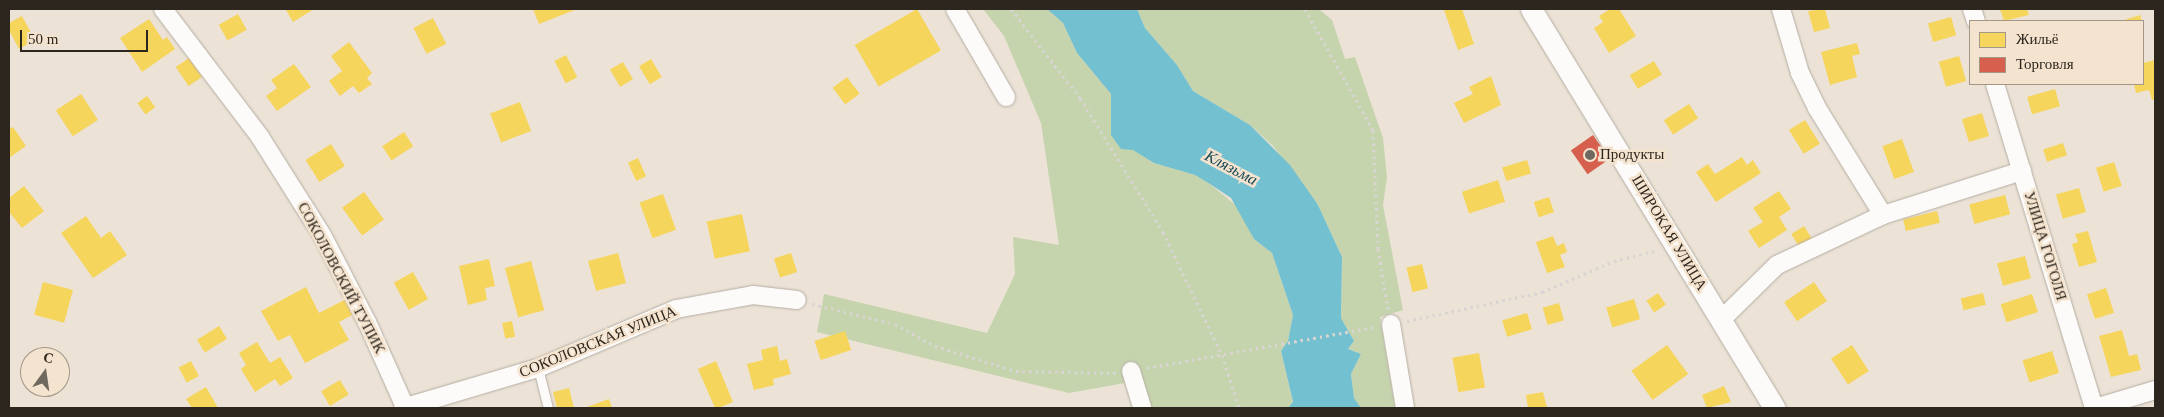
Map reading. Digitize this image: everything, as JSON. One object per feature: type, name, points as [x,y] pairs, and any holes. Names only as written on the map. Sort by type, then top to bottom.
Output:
[{"type":"street","name":"СОКОЛОВСКИЙ ТУПИК","points":[[163,9],[260,137],[322,235],[367,322],[404,408]]},
{"type":"street","points":[[955,9],[1006,97]]},
{"type":"street","name":"ШИРОКАЯ УЛИЦА","points":[[1531,9],[1775,408]]},
{"type":"street","points":[[1781,9],[1800,72],[1816,108],[1883,215]]},
{"type":"street","name":"УЛИЦА ГОГОЛЯ","points":[[1995,85],[2095,408]]},
{"type":"street","points":[[1722,320],[1777,265],[1883,215],[2022,170]]},
{"type":"street","name":"СОКОЛОВСКАЯ УЛИЦА","points":[[404,408],[538,368],[676,309],[753,294],[797,300]]},
{"type":"street","points":[[1391,324],[1405,408]]},
{"type":"street","points":[[1131,371],[1142,408]]},
{"type":"street","points":[[2095,408],[2155,390]]},
{"type":"lane","points":[[538,368],[548,408]]},
{"type":"path","points":[[1012,9],[1080,98],[1124,166],[1163,232],[1222,355],[1239,408]]},
{"type":"path","points":[[1305,9],[1373,130],[1378,250],[1391,324],[1542,292],[1614,261],[1676,246]]},
{"type":"path","points":[[797,300],[895,324],[935,346],[1016,371],[1104,375],[1359,330]]},
{"type":"green space","points":[[983,9],[1047,9],[1063,23],[1077,53],[1111,94],[1111,135],[1154,163],[1195,175],[1210,184],[1239,208],[1254,239],[1272,253],[1293,315],[1288,341],[1281,351],[1293,403],[1288,408],[1133,408],[1125,383],[1069,393],[817,332],[824,294],[987,333],[1015,274],[1013,237],[1059,245],[1041,123],[1004,36]]},
{"type":"green space","points":[[1137,9],[1319,9],[1332,20],[1345,59],[1355,57],[1383,138],[1387,177],[1383,205],[1403,310],[1380,317],[1395,408],[1361,408],[1354,398],[1351,374],[1361,354],[1348,349],[1354,341],[1341,318],[1342,257],[1318,205],[1273,146],[1250,125],[1193,91],[1177,65],[1145,28]]},
{"type":"water","name":"Клязьма","points":[[1047,9],[1137,9],[1145,28],[1177,65],[1193,91],[1250,125],[1290,165],[1318,205],[1342,257],[1341,318],[1354,341],[1348,349],[1361,354],[1351,374],[1354,398],[1361,408],[1288,408],[1293,402],[1281,351],[1288,341],[1293,315],[1272,253],[1254,239],[1231,198],[1195,175],[1154,163],[1133,150],[1121,149],[1111,135],[1111,94],[1077,53],[1063,23]]},
{"type":"building: Жильё","points":[[314,9],[293,22],[286,10]]},
{"type":"building: Жильё","points":[[533,9],[577,9],[539,24]]},
{"type":"building: Жильё","points":[[917,9],[941,51],[879,87],[855,45]]},
{"type":"building: Жильё","points":[[1462,9],[1474,44],[1458,50],[1444,10]]},
{"type":"building: Жильё","points":[[1610,9],[1619,9],[1636,36],[1609,53],[1594,28],[1603,22],[1599,16]]},
{"type":"building: Жильё","points":[[1825,9],[1830,28],[1814,32],[1808,11]]},
{"type":"building: Жильё","points":[[2000,9],[2027,9],[2029,15],[2008,20],[2004,20]]},
{"type":"building: Жильё","points":[[238,14],[247,30],[227,40],[219,25]]},
{"type":"building: Жильё","points":[[2140,15],[2142,20],[2124,20]]},
{"type":"building: Жильё","points":[[22,16],[35,40],[19,49],[9,30],[9,23]]},
{"type":"building: Жильё","points":[[1951,17],[1956,35],[1933,42],[1928,24]]},
{"type":"building: Жильё","points":[[433,18],[446,44],[427,54],[413,28]]},
{"type":"building: Жильё","points":[[149,19],[163,40],[167,37],[175,49],[142,72],[120,38]]},
{"type":"building: Жильё","points":[[349,42],[372,73],[367,78],[372,84],[359,93],[353,86],[340,96],[329,81],[342,71],[331,56]]},
{"type":"building: Жильё","points":[[1857,43],[1860,54],[1852,56],[1857,77],[1830,85],[1821,52]]},
{"type":"building: Жильё","points":[[566,55],[577,77],[566,83],[554,61]]},
{"type":"building: Жильё","points":[[1959,56],[1966,81],[1946,87],[1939,62]]},
{"type":"building: Жильё","points":[[189,58],[202,77],[189,86],[176,67]]},
{"type":"building: Жильё","points":[[651,59],[662,77],[650,84],[639,66]]},
{"type":"building: Жильё","points":[[2155,60],[2155,99],[2152,100],[2149,90],[2136,93],[2134,85],[2144,85],[2144,63]]},
{"type":"building: Жильё","points":[[1654,61],[1662,75],[1638,89],[1630,75]]},
{"type":"building: Жильё","points":[[623,62],[633,79],[620,87],[610,70]]},
{"type":"building: Жильё","points":[[294,64],[311,87],[277,111],[266,96],[277,88],[271,80]]},
{"type":"building: Жильё","points":[[1491,76],[1501,105],[1464,123],[1454,103],[1473,94],[1469,87]]},
{"type":"building: Жильё","points":[[847,77],[860,94],[845,105],[833,88]]},
{"type":"building: Жильё","points":[[2055,89],[2060,106],[2032,114],[2027,97]]},
{"type":"building: Жильё","points":[[81,94],[98,120],[73,136],[56,110]]},
{"type":"building: Жильё","points":[[147,96],[155,107],[146,114],[137,103]]},
{"type":"building: Жильё","points":[[520,102],[531,131],[501,142],[490,113]]},
{"type":"building: Жильё","points":[[1689,104],[1698,118],[1673,135],[1664,120]]},
{"type":"building: Жильё","points":[[1982,113],[1989,136],[1969,142],[1962,119]]},
{"type":"building: Жильё","points":[[1805,120],[1820,144],[1804,154],[1789,130]]},
{"type":"building: Жильё","points":[[13,127],[26,146],[9,158],[9,129]]},
{"type":"building: Жильё","points":[[404,132],[413,146],[391,160],[382,146]]},
{"type":"building: Жильё","points":[[1902,139],[1914,172],[1894,179],[1882,146]]},
{"type":"building: Жильё","points":[[2063,143],[2067,155],[2047,162],[2043,149]]},
{"type":"building: Жильё","points":[[331,144],[345,166],[319,182],[306,160]]},
{"type":"building: Жильё","points":[[1742,157],[1747,165],[1753,160],[1761,173],[1716,202],[1696,172],[1708,164],[1715,174]]},
{"type":"building: Жильё","points":[[638,158],[646,176],[636,181],[628,162]]},
{"type":"building: Жильё","points":[[1527,160],[1531,173],[1506,181],[1502,168]]},
{"type":"building: Жильё","points":[[2114,162],[2122,186],[2104,192],[2096,168]]},
{"type":"building: Жильё","points":[[1498,180],[1505,202],[1469,214],[1462,192]]},
{"type":"building: Жильё","points":[[24,186],[44,211],[22,228],[9,212],[9,198]]},
{"type":"building: Жильё","points":[[2079,188],[2086,212],[2063,219],[2056,195]]},
{"type":"building: Жильё","points":[[1779,191],[1791,209],[1779,217],[1787,230],[1759,248],[1748,231],[1763,222],[1753,208]]},
{"type":"building: Жильё","points":[[364,192],[384,220],[362,235],[342,208]]},
{"type":"building: Жильё","points":[[663,194],[676,230],[653,238],[640,203]]},
{"type":"building: Жильё","points":[[2005,195],[2010,214],[1974,224],[1969,205]]},
{"type":"building: Жильё","points":[[1549,197],[1554,212],[1539,217],[1534,202]]},
{"type":"building: Жильё","points":[[1937,211],[1940,223],[1906,231],[1903,219]]},
{"type":"building: Жильё","points":[[742,214],[750,251],[715,259],[707,221]]},
{"type":"building: Жильё","points":[[86,216],[101,238],[110,231],[127,255],[93,278],[61,233]]},
{"type":"building: Жильё","points":[[1804,226],[1812,239],[1799,247],[1791,234]]},
{"type":"building: Жильё","points":[[2088,231],[2097,262],[2079,267],[2072,244],[2078,242],[2075,234]]},
{"type":"building: Жильё","points":[[1553,236],[1557,246],[1564,243],[1567,252],[1560,255],[1565,267],[1547,273],[1536,242]]},
{"type":"building: Жильё","points":[[618,253],[626,283],[596,291],[588,261]]},
{"type":"building: Жильё","points":[[791,253],[797,272],[780,278],[774,259]]},
{"type":"building: Жильё","points":[[2025,256],[2031,278],[2003,286],[1997,264]]},
{"type":"building: Жильё","points":[[489,259],[495,286],[485,288],[487,300],[468,305],[459,266]]},
{"type":"building: Жильё","points":[[531,261],[544,310],[518,317],[505,268]]},
{"type":"building: Жильё","points":[[1422,264],[1428,288],[1413,292],[1406,268]]},
{"type":"building: Жильё","points":[[413,272],[428,299],[409,310],[394,283]]},
{"type":"building: Жильё","points":[[43,282],[73,290],[64,323],[34,315]]},
{"type":"building: Жильё","points":[[1814,282],[1827,301],[1797,321],[1784,302]]},
{"type":"building: Жильё","points":[[306,287],[319,313],[350,297],[358,312],[339,322],[349,340],[305,363],[290,335],[278,341],[261,311]]},
{"type":"building: Жильё","points":[[2106,288],[2114,313],[2095,319],[2087,294]]},
{"type":"building: Жильё","points":[[1658,293],[1666,305],[1654,312],[1646,301]]},
{"type":"building: Жильё","points":[[1983,293],[1986,305],[1964,310],[1961,299]]},
{"type":"building: Жильё","points":[[2032,294],[2038,312],[2006,322],[2001,304]]},
{"type":"building: Жильё","points":[[1634,299],[1640,319],[1612,328],[1606,307]]},
{"type":"building: Жильё","points":[[1559,303],[1564,320],[1548,325],[1543,308]]},
{"type":"building: Жильё","points":[[1527,313],[1532,329],[1507,337],[1502,321]]},
{"type":"building: Жильё","points":[[512,321],[515,337],[505,339],[502,323]]},
{"type":"building: Жильё","points":[[219,326],[227,339],[205,352],[197,340]]},
{"type":"building: Жильё","points":[[2122,330],[2129,356],[2137,354],[2141,370],[2111,377],[2099,336]]},
{"type":"building: Жильё","points":[[845,331],[851,350],[821,360],[815,341]]},
{"type":"building: Жильё","points":[[257,342],[270,363],[280,357],[293,378],[280,386],[275,379],[255,392],[241,369],[246,365],[239,353]]},
{"type":"building: Жильё","points":[[1667,345],[1688,374],[1653,400],[1631,371]]},
{"type":"building: Жильё","points":[[1852,345],[1869,371],[1848,385],[1831,359]]},
{"type":"building: Жильё","points":[[777,346],[780,361],[787,359],[791,374],[773,379],[774,385],[754,390],[747,364],[763,360],[761,350]]},
{"type":"building: Жильё","points":[[2052,351],[2059,373],[2030,382],[2023,361]]},
{"type":"building: Жильё","points":[[1479,353],[1485,387],[1458,392],[1452,358]]},
{"type":"building: Жильё","points":[[191,361],[199,376],[187,383],[179,368]]},
{"type":"building: Жильё","points":[[716,361],[733,402],[718,408],[715,408],[698,369]]},
{"type":"building: Жильё","points":[[340,380],[349,395],[330,406],[321,391]]},
{"type":"building: Жильё","points":[[1724,386],[1731,402],[1707,408],[1702,395]]},
{"type":"building: Жильё","points":[[206,387],[218,408],[192,408],[186,399]]},
{"type":"building: Жильё","points":[[569,388],[574,408],[557,408],[553,392]]},
{"type":"building: Жильё","points":[[1543,392],[1547,408],[1528,408],[1526,395]]},
{"type":"building: Жильё","points":[[609,399],[612,408],[584,408]]},
{"type":"building: Торговля","name":"Продукты","points":[[1593,135],[1610,159],[1588,174],[1571,150]]},
{"type":"place","name":"Продукты","points":[[1590,155]]}]
